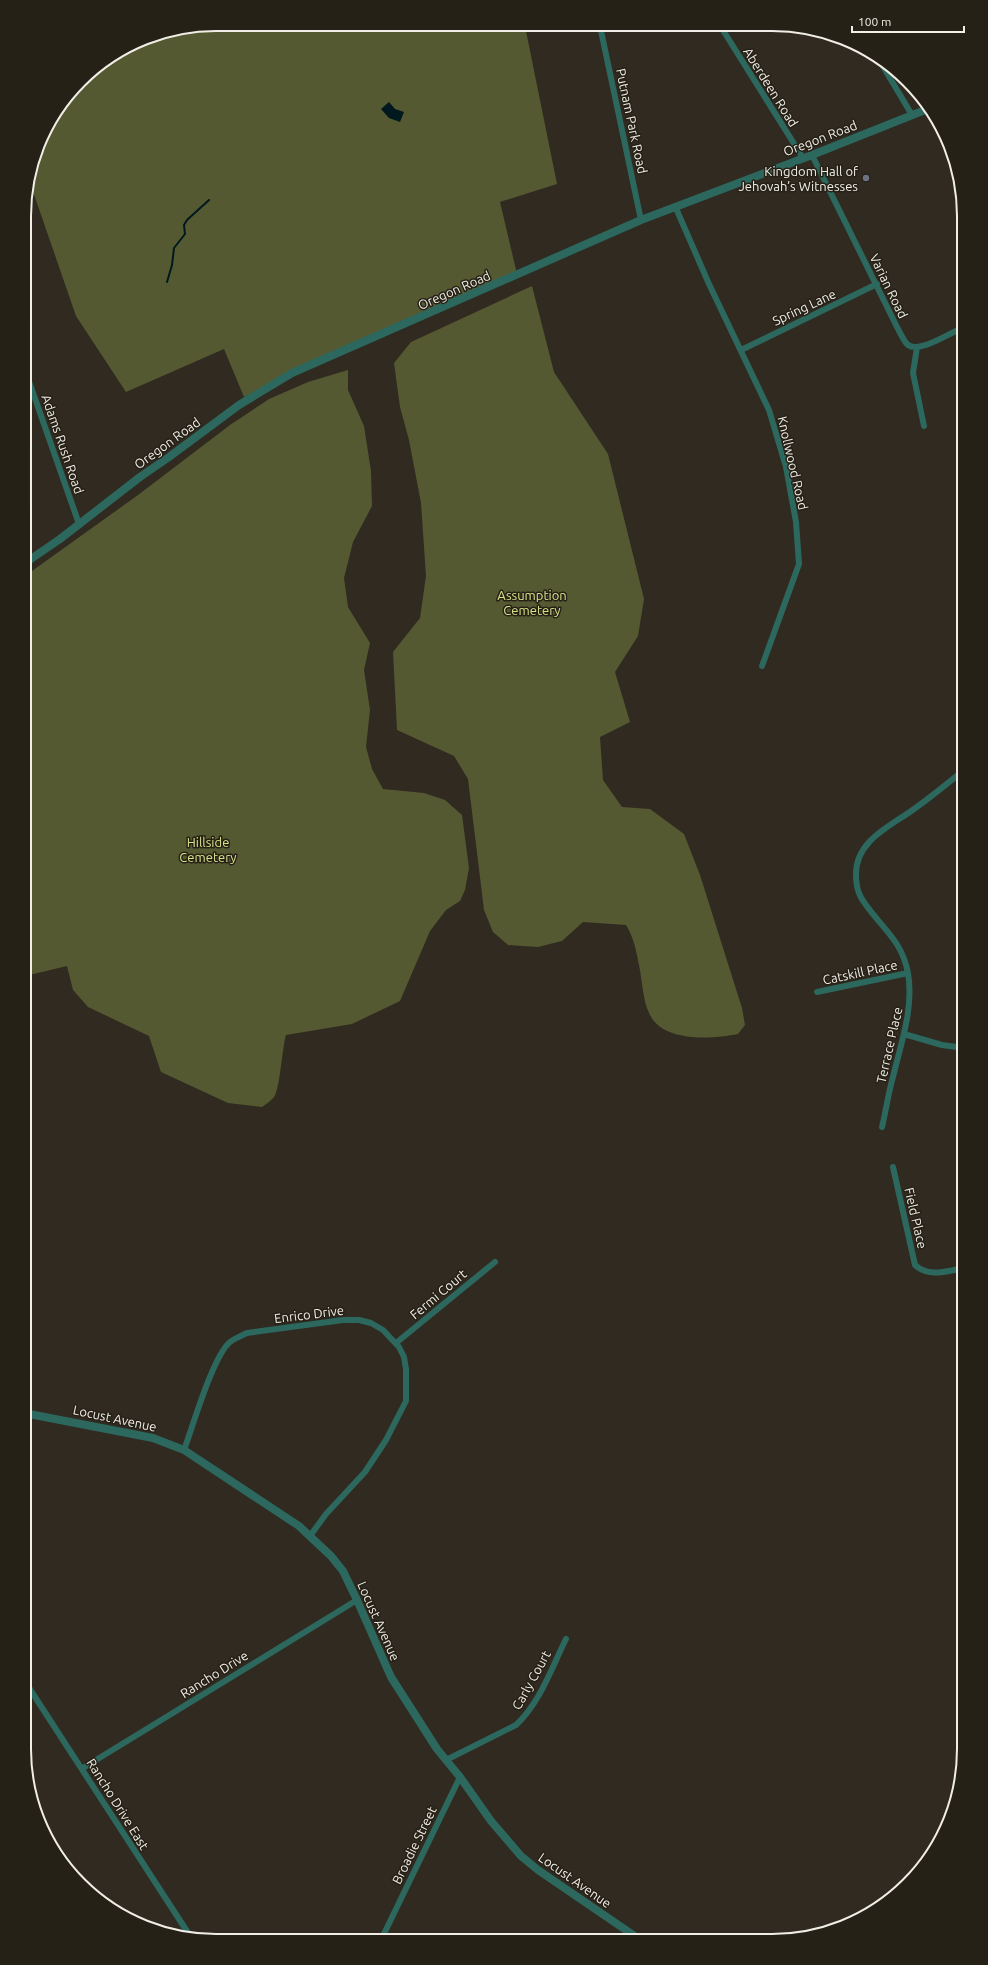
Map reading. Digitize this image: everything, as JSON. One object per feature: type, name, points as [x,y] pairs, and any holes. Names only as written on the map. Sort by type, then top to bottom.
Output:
[{"type":"street","name":"Putnam Park Road","points":[[601,31],[641,220]]},
{"type":"street","name":"Aberdeen Road","points":[[724,31],[803,158]]},
{"type":"street","points":[[884,68],[912,115]]},
{"type":"street","name":"Oregon Road","points":[[31,559],[239,405],[277,380],[641,220],[924,110]]},
{"type":"street","name":"Varian Road","points":[[812,155],[898,329],[907,344],[917,347]]},
{"type":"street","name":"Knollwood Road","points":[[675,206],[709,284],[769,410],[780,444],[796,522],[799,564],[762,666]]},
{"type":"street","name":"Spring Lane","points":[[741,350],[877,284]]},
{"type":"street","points":[[924,426],[913,373],[917,347],[924,346],[957,331]]},
{"type":"street","name":"Adams Rush Road","points":[[31,387],[80,524]]},
{"type":"street","name":"Terrace Place","points":[[882,1127],[904,1034],[909,1004],[908,973],[904,955],[895,939],[872,913],[858,891],[856,870],[860,855],[865,846],[876,835],[936,793],[957,776]]},
{"type":"street","name":"Catskill Place","points":[[817,992],[908,973]]},
{"type":"street","points":[[904,1034],[942,1045],[957,1047]]},
{"type":"street","name":"Field Place","points":[[893,1167],[915,1265],[922,1271],[928,1273],[957,1269]]},
{"type":"street","name":"Fermi Court","points":[[396,1343],[495,1262]]},
{"type":"street","name":"Enrico Drive","points":[[184,1450],[218,1358],[230,1342],[236,1338],[246,1333],[348,1320],[371,1323],[382,1330],[396,1343],[404,1357],[406,1369],[406,1401],[376,1458],[326,1514],[310,1536]]},
{"type":"street","name":"Locust Avenue","points":[[31,1413],[153,1438],[184,1450],[299,1526],[331,1556],[343,1571],[391,1677],[436,1749],[460,1777],[491,1822],[521,1856],[538,1870],[632,1934]]},
{"type":"street","name":"Rancho Drive","points":[[83,1768],[357,1600]]},
{"type":"street","name":"Carly Court","points":[[446,1760],[516,1725],[520,1721],[535,1700],[566,1639]]},
{"type":"street","name":"Rancho Drive East","points":[[31,1690],[83,1768],[122,1833],[187,1931]]},
{"type":"street","name":"Broadie Street","points":[[384,1934],[460,1777]]},
{"type":"green space","points":[[204,31],[526,31],[557,184],[500,202],[517,274],[244,397],[224,349],[126,392],[76,316],[33,192],[37,168],[45,145],[62,113],[85,85],[113,62],[145,45],[168,37]]},
{"type":"green space","name":"Assumption Cemetery","points":[[532,286],[554,372],[608,454],[644,599],[638,636],[615,672],[630,722],[600,737],[603,780],[622,807],[650,809],[684,834],[700,875],[742,1008],[745,1025],[738,1034],[715,1037],[689,1037],[665,1030],[655,1023],[647,1008],[636,949],[626,925],[583,922],[562,941],[538,947],[508,945],[493,932],[484,910],[468,779],[454,756],[397,730],[393,652],[420,618],[426,576],[421,503],[409,440],[400,407],[394,363],[411,342]]},
{"type":"green space","name":"Hillside Cemetery","points":[[348,370],[348,390],[364,426],[371,471],[372,506],[353,542],[344,578],[348,607],[370,643],[364,670],[370,710],[366,747],[372,769],[383,789],[424,793],[445,800],[462,815],[469,868],[465,890],[460,901],[446,910],[430,931],[400,1001],[352,1024],[286,1035],[276,1093],[273,1098],[262,1107],[228,1103],[161,1072],[149,1036],[88,1007],[73,990],[67,966],[31,975],[31,572],[138,495],[230,425],[269,399],[308,382]]},
{"type":"water","points":[[389,102],[395,109],[404,112],[400,122],[389,118],[381,109]]},
{"type":"waterway","points":[[167,282],[172,265],[174,248],[185,234],[184,225],[187,220],[209,200]]},
{"type":"place","name":"Kingdom Hall of Jehovah’s Witnesses","points":[[866,178]]}]
